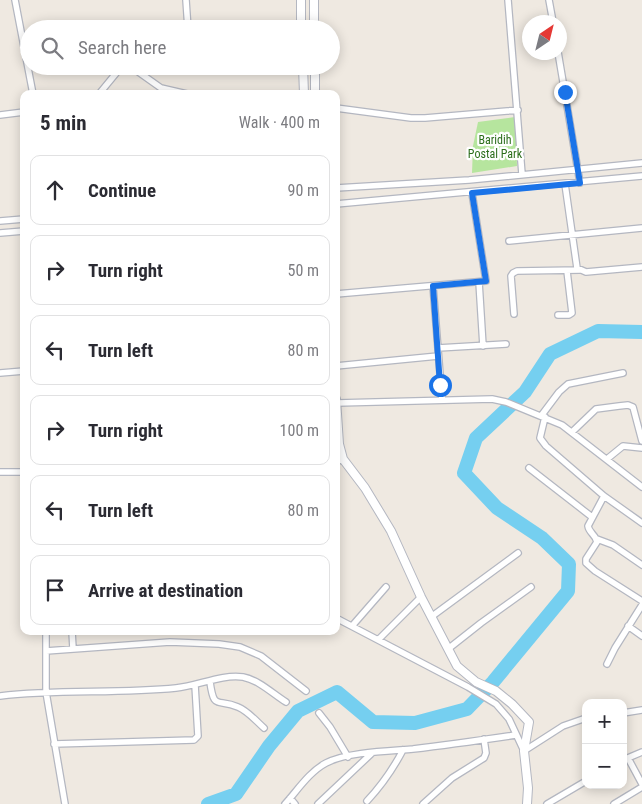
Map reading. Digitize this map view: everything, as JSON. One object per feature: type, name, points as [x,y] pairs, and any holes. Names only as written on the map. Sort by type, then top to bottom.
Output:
[{"type":"street","points":[[15,0],[20,26]]},
{"type":"street","points":[[186,0],[187,20]]},
{"type":"street","points":[[301,0],[301,20]]},
{"type":"street","points":[[314,0],[314,20]]},
{"type":"street","points":[[508,0],[522,174]]},
{"type":"street","points":[[550,0],[552,15]]},
{"type":"street","points":[[559,60],[580,183]]},
{"type":"street","points":[[29,75],[32,90]]},
{"type":"street","points":[[103,90],[115,75]]},
{"type":"street","points":[[143,75],[161,88],[170,90]]},
{"type":"street","points":[[303,75],[304,90]]},
{"type":"street","points":[[314,75],[315,90]]},
{"type":"street","points":[[340,109],[411,118],[518,110]]},
{"type":"street","points":[[0,115],[20,112]]},
{"type":"street","points":[[340,188],[469,180],[642,163]]},
{"type":"street","points":[[340,204],[642,176]]},
{"type":"street","points":[[565,184],[575,262],[580,270]]},
{"type":"street","points":[[340,294],[486,281],[472,193]]},
{"type":"street","points":[[0,221],[20,219]]},
{"type":"street","points":[[510,242],[642,228]]},
{"type":"street","points":[[0,233],[20,231]]},
{"type":"street","points":[[514,314],[511,276],[517,271],[580,270],[586,272],[642,267]]},
{"type":"street","points":[[558,315],[569,315],[572,313],[567,271]]},
{"type":"street","points":[[479,282],[482,346]]},
{"type":"street","points":[[433,286],[442,399]]},
{"type":"street","points":[[438,348],[506,344]]},
{"type":"street","points":[[340,366],[438,356]]},
{"type":"street","points":[[0,373],[20,372]]},
{"type":"street","points":[[623,372],[568,384],[559,392],[543,416],[540,435],[542,442],[604,496],[642,524]]},
{"type":"street","points":[[340,403],[442,399],[492,399],[506,402],[543,416],[572,432],[642,487]]},
{"type":"street","points":[[572,432],[596,410],[628,405],[633,407],[636,413],[642,441]]},
{"type":"street","points":[[607,459],[623,446],[642,448]]},
{"type":"street","points":[[340,460],[365,488],[391,531],[421,597],[457,666],[476,682],[496,691],[529,722],[524,751],[528,788],[527,804]]},
{"type":"street","points":[[529,468],[592,517]]},
{"type":"street","points":[[0,472],[20,472]]},
{"type":"street","points":[[604,496],[588,526],[589,530],[597,539],[613,545],[642,565]]},
{"type":"street","points":[[597,539],[598,542],[586,559],[586,563],[642,603],[607,664]]},
{"type":"street","points":[[432,617],[518,553]]},
{"type":"street","points":[[352,626],[386,587]]},
{"type":"street","points":[[448,649],[531,587]]},
{"type":"street","points":[[378,640],[421,597]]},
{"type":"street","points":[[340,620],[468,687],[496,704],[509,719],[524,751]]},
{"type":"street","points":[[628,626],[642,636]]},
{"type":"street","points":[[46,635],[46,692],[65,804]]},
{"type":"street","points":[[72,635],[72,649]]},
{"type":"street","points":[[46,651],[170,642],[240,647],[261,656],[306,691]]},
{"type":"street","points":[[0,696],[46,692],[178,688],[235,677],[255,681],[286,702]]},
{"type":"street","points":[[210,682],[212,696],[216,702],[241,708],[264,728]]},
{"type":"street","points":[[54,744],[194,740],[198,736],[195,685]]},
{"type":"street","points":[[627,712],[642,710]]},
{"type":"street","points":[[319,713],[348,756]]},
{"type":"street","points":[[524,751],[563,726],[582,719]]},
{"type":"street","points":[[285,804],[314,771],[334,759],[516,735]]},
{"type":"street","points":[[423,804],[452,778],[484,758],[486,753],[484,739]]},
{"type":"street","points":[[367,801],[390,774],[404,750]]},
{"type":"street","points":[[627,759],[642,752]]},
{"type":"street","points":[[318,804],[372,753]]},
{"type":"street","points":[[614,804],[642,786],[627,761]]},
{"type":"street","points":[[547,804],[582,783]]},
{"type":"street","points":[[290,798],[295,804]]},
{"type":"green space","name":"Baridih Postal Park","points":[[515,117],[517,166],[472,173],[473,146],[478,122]]},
{"type":"waterway","points":[[208,804],[236,794],[269,746],[298,711],[337,692],[373,722],[415,723],[467,709],[493,682],[568,591],[569,564],[542,538],[497,508],[464,473],[476,438],[525,392],[550,354],[598,331],[642,332]]},
{"type":"route","points":[[440,385],[433,286],[486,281],[472,193],[580,183],[565,92]]}]
